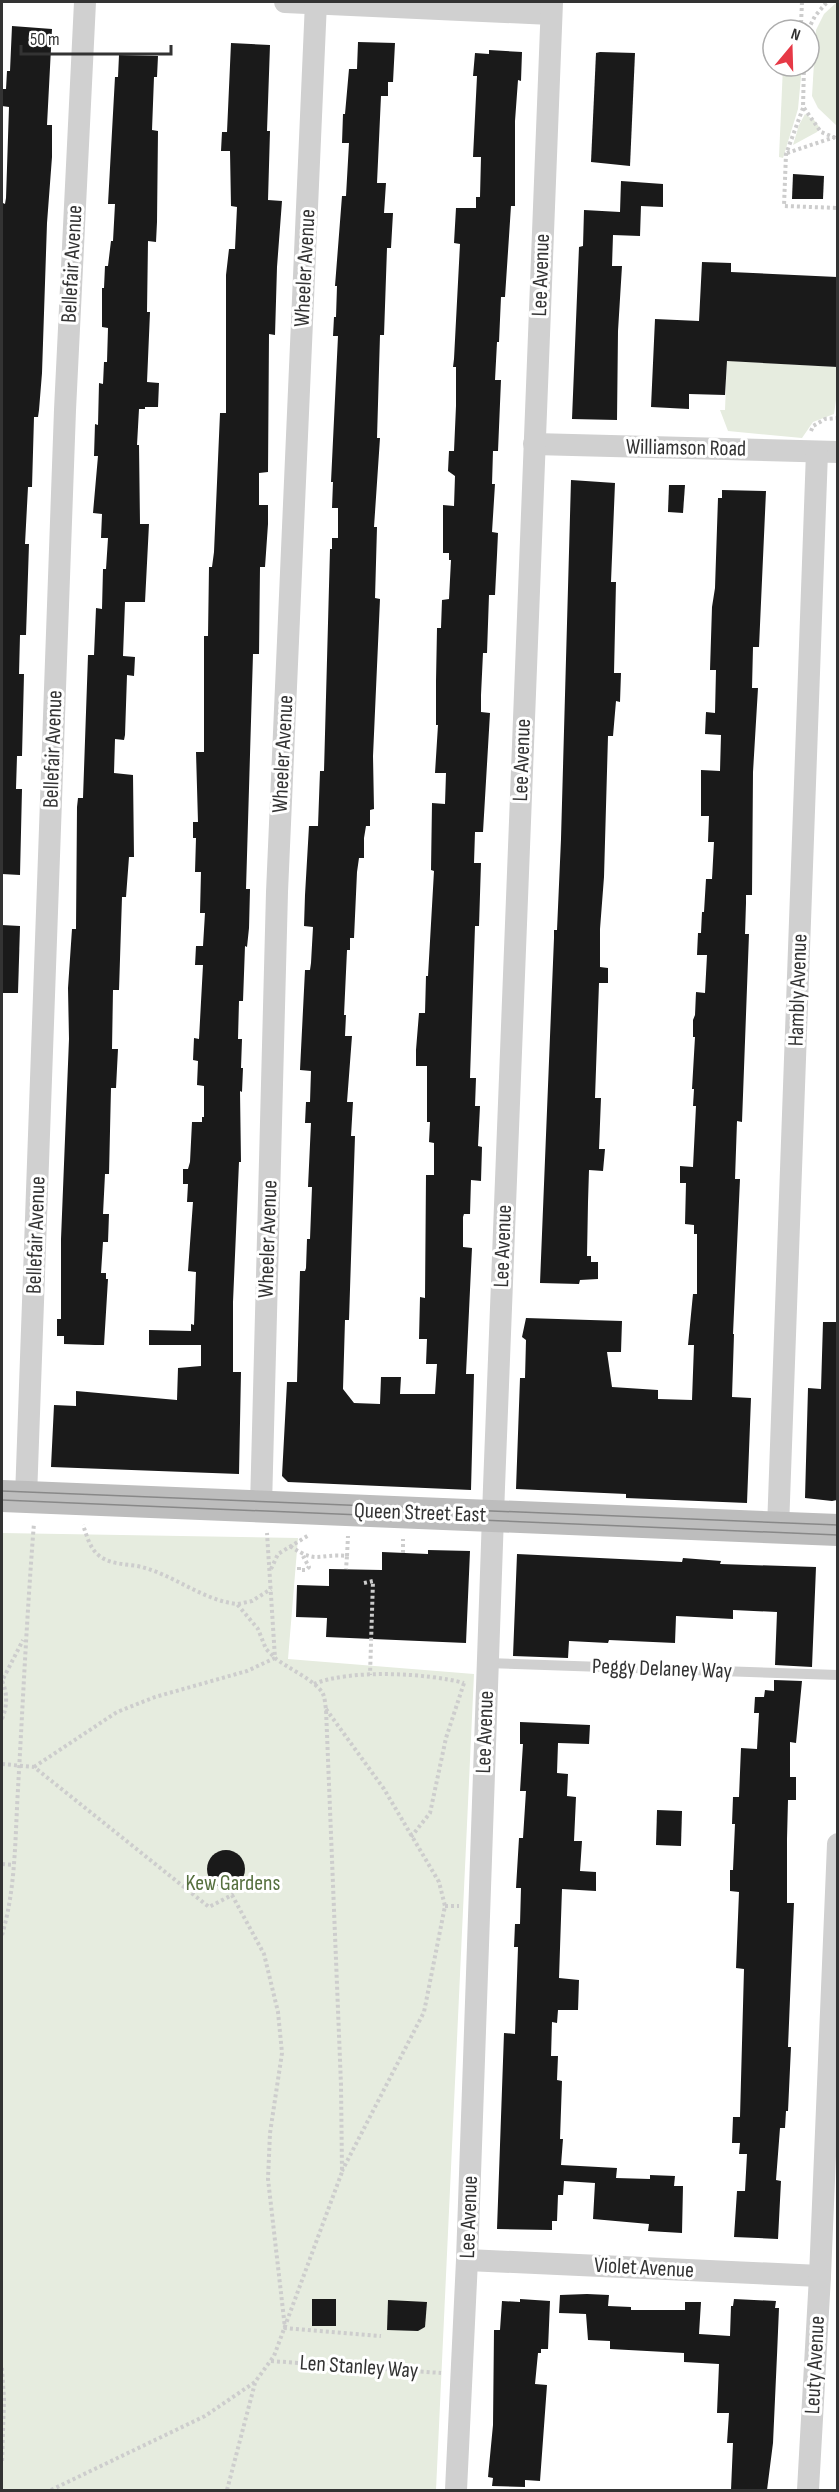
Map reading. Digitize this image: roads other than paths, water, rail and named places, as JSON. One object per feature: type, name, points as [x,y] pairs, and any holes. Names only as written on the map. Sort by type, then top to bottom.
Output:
[{"type":"main road","name":"Queen Street East","points":[[20,1505],[264,1520],[493,1515],[837,1530]]},
{"type":"street","name":"Bellefair Avenue","points":[[20,1505],[64,410],[85,2]]},
{"type":"street","points":[[285,2],[551,8]]},
{"type":"street","name":"Wheeler Avenue","points":[[264,1520],[277,892],[316,2]]},
{"type":"street","name":"Lee Avenue","points":[[456,2490],[467,2260],[487,1663],[551,8]]},
{"type":"street","name":"Williamson Road","points":[[534,444],[821,448]]},
{"type":"street","name":"Hambly Avenue","points":[[778,1528],[821,448]]},
{"type":"street","name":"Leuty Avenue","points":[[808,2490],[820,2276],[837,1844]]},
{"type":"street","name":"Violet Avenue","points":[[467,2260],[820,2276]]},
{"type":"lane","name":"Peggy Delaney Way","points":[[487,1663],[837,1675]]},
{"type":"lane","points":[[808,2490],[819,2490]]},
{"type":"tram line","points":[[2,1491],[838,1525]]},
{"type":"tram line","points":[[2,1500],[838,1535]]},
{"type":"park label","name":"Kew Gardens","points":[[233,1883]]}]
